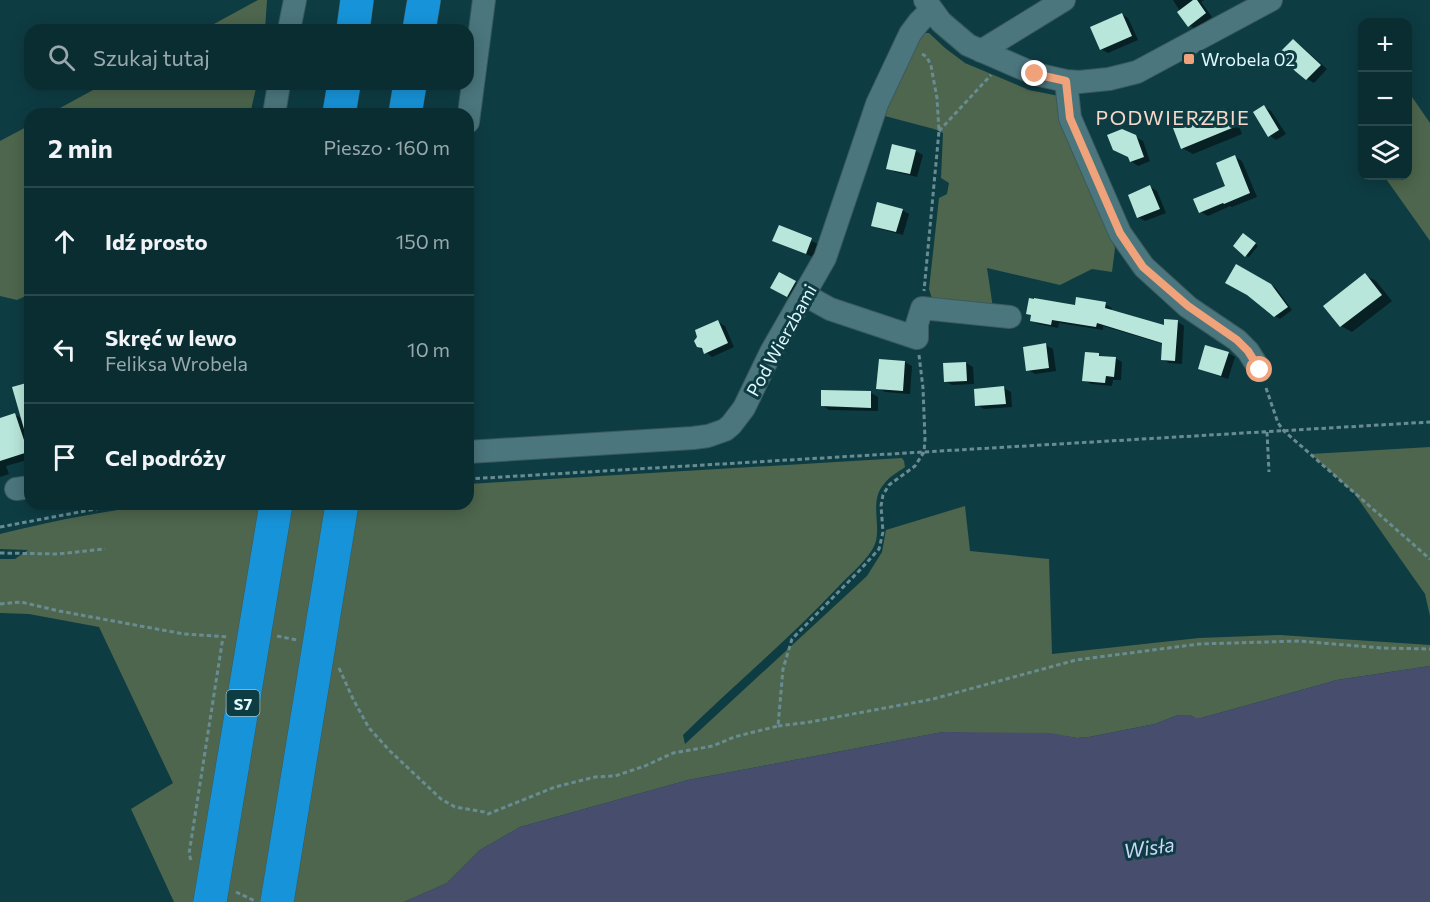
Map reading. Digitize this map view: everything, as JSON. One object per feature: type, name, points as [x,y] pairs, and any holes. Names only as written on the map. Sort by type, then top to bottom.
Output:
[{"type":"highway","points":[[353,24],[357,0]]},
{"type":"highway","points":[[420,24],[424,0]]},
{"type":"highway","points":[[340,108],[343,90]]},
{"type":"highway","points":[[406,108],[409,90]]},
{"type":"highway","name":"S7","points":[[210,902],[275,510]]},
{"type":"highway","points":[[277,902],[341,510]]},
{"type":"street","points":[[290,24],[295,0]]},
{"type":"street","points":[[474,76],[484,0]]},
{"type":"street","points":[[981,51],[1064,0]]},
{"type":"street","points":[[928,5],[954,34],[968,45],[1035,74],[1066,81],[1102,80],[1137,72],[1271,0]]},
{"type":"street","name":"Pod Wierzbami","points":[[474,452],[693,438],[718,433],[731,425],[744,408],[771,352],[825,258],[877,104],[910,34],[928,5]]},
{"type":"street","points":[[1066,81],[1070,118],[1120,233],[1143,267],[1188,306],[1237,340],[1248,351],[1260,370]]},
{"type":"street","points":[[275,108],[278,90]]},
{"type":"street","points":[[470,108],[472,90]]},
{"type":"street","points":[[805,295],[830,309],[917,338],[917,324],[922,308],[1010,317]]},
{"type":"path","points":[[905,45],[927,57],[937,98],[939,131],[922,308]]},
{"type":"path","points":[[939,131],[994,72]]},
{"type":"path","points":[[778,726],[783,669],[792,639],[879,549],[883,532],[883,495],[889,485],[915,466],[924,452],[923,388],[917,338]]},
{"type":"path","points":[[1260,370],[1278,423],[1284,430],[1430,559]]},
{"type":"path","points":[[474,479],[1430,422]]},
{"type":"path","points":[[1267,432],[1269,472]]},
{"type":"path","points":[[0,527],[90,510]]},
{"type":"path","points":[[0,554],[57,554],[105,549]]},
{"type":"path","points":[[0,604],[21,602],[184,634],[234,637]]},
{"type":"path","points":[[276,636],[301,641]]},
{"type":"path","points":[[333,662],[341,670],[353,699],[369,728],[390,751],[441,799],[454,807],[488,814],[555,787],[595,777],[615,776],[673,753],[713,746],[734,737],[778,726],[933,699],[1076,660],[1199,644],[1299,641],[1381,648],[1430,649]]},
{"type":"green space","points":[[258,0],[267,0],[265,24],[214,24]]},
{"type":"green space","points":[[924,33],[929,33],[965,63],[1029,90],[1059,96],[1115,248],[1112,272],[1092,269],[1060,285],[987,268],[993,308],[933,302],[929,289],[939,198],[947,194],[949,183],[941,178],[943,133],[881,115],[911,52]]},
{"type":"green space","points":[[93,90],[256,90],[251,108],[60,108]]},
{"type":"green space","points":[[1412,97],[1430,123],[1430,241],[1387,180],[1412,180]]},
{"type":"green space","points":[[24,128],[24,297],[17,300],[0,296],[0,141]]},
{"type":"green space","points":[[1430,447],[1430,616],[1425,594],[1354,493],[1311,454]]},
{"type":"green space","points":[[902,458],[905,467],[888,479],[879,492],[876,508],[876,542],[869,555],[800,625],[683,735],[685,744],[867,576],[882,552],[886,530],[965,506],[970,551],[1049,559],[1052,654],[1199,638],[1280,635],[1430,645],[1430,666],[1337,680],[1201,718],[1178,715],[1155,724],[1089,737],[943,732],[688,780],[520,827],[480,850],[447,883],[404,902],[174,902],[131,809],[173,783],[99,627],[29,614],[0,613],[0,559],[15,559],[28,550],[0,549],[0,534],[117,510],[474,510],[474,484]]},
{"type":"water","name":"Wisła","points":[[1430,666],[1430,902],[404,902],[447,883],[480,850],[520,827],[688,780],[943,732],[1051,733],[1077,738],[1089,737],[1155,724],[1178,715],[1201,718],[1337,680]]},
{"type":"building","points":[[1193,0],[1197,0],[1206,13],[1188,27],[1177,12]]},
{"type":"building","points":[[1122,13],[1132,36],[1100,50],[1090,27]]},
{"type":"building","points":[[1293,39],[1321,65],[1306,80],[1279,53]]},
{"type":"building","points":[[1264,105],[1279,130],[1268,137],[1253,112]]},
{"type":"building","points":[[1224,108],[1232,128],[1181,149],[1173,128]]},
{"type":"building","points":[[1122,129],[1136,135],[1144,157],[1130,162],[1128,157],[1113,150],[1107,135]]},
{"type":"building","points":[[892,144],[916,150],[910,174],[886,169]]},
{"type":"building","points":[[1235,155],[1250,193],[1199,213],[1193,199],[1225,186],[1216,163]]},
{"type":"building","points":[[1150,185],[1160,209],[1137,218],[1128,195]]},
{"type":"building","points":[[877,202],[903,209],[896,232],[871,226]]},
{"type":"building","points":[[779,225],[812,238],[806,254],[772,241]]},
{"type":"building","points":[[1243,233],[1256,243],[1245,257],[1233,246]]},
{"type":"building","points":[[1236,264],[1271,284],[1288,307],[1274,317],[1247,295],[1225,283]]},
{"type":"building","points":[[779,272],[796,281],[787,297],[770,288]]},
{"type":"building","points":[[1365,273],[1382,295],[1340,327],[1323,306]]},
{"type":"building","points":[[1076,297],[1106,302],[1105,308],[1164,325],[1164,319],[1178,320],[1175,361],[1161,360],[1162,343],[1097,323],[1096,327],[1052,320],[1051,325],[1030,321],[1031,315],[1026,314],[1029,298],[1075,305]]},
{"type":"building","points":[[718,320],[728,343],[704,354],[702,348],[697,347],[694,341],[697,337],[695,330]]},
{"type":"building","points":[[1046,343],[1049,368],[1026,371],[1023,347]]},
{"type":"building","points":[[1205,345],[1229,352],[1221,376],[1198,369]]},
{"type":"building","points":[[1085,352],[1116,357],[1114,377],[1106,376],[1105,383],[1082,381]]},
{"type":"building","points":[[879,359],[905,361],[903,391],[876,389]]},
{"type":"building","points":[[966,362],[967,381],[944,382],[943,363]]},
{"type":"building","points":[[24,384],[24,429],[12,387]]},
{"type":"building","points":[[1004,386],[1006,404],[975,406],[974,389]]},
{"type":"building","points":[[821,390],[871,391],[871,408],[821,406]]},
{"type":"building","points":[[15,413],[24,440],[24,453],[0,461],[0,418]]},
{"type":"place","name":"Wrobela 02","points":[[1189,59]]},
{"type":"district","name":"PODWIERZBIE","points":[[1173,117]]},
{"type":"route","points":[[1035,74],[1066,81],[1070,118],[1120,233],[1143,267],[1188,306],[1237,340],[1248,351],[1260,370]]}]
